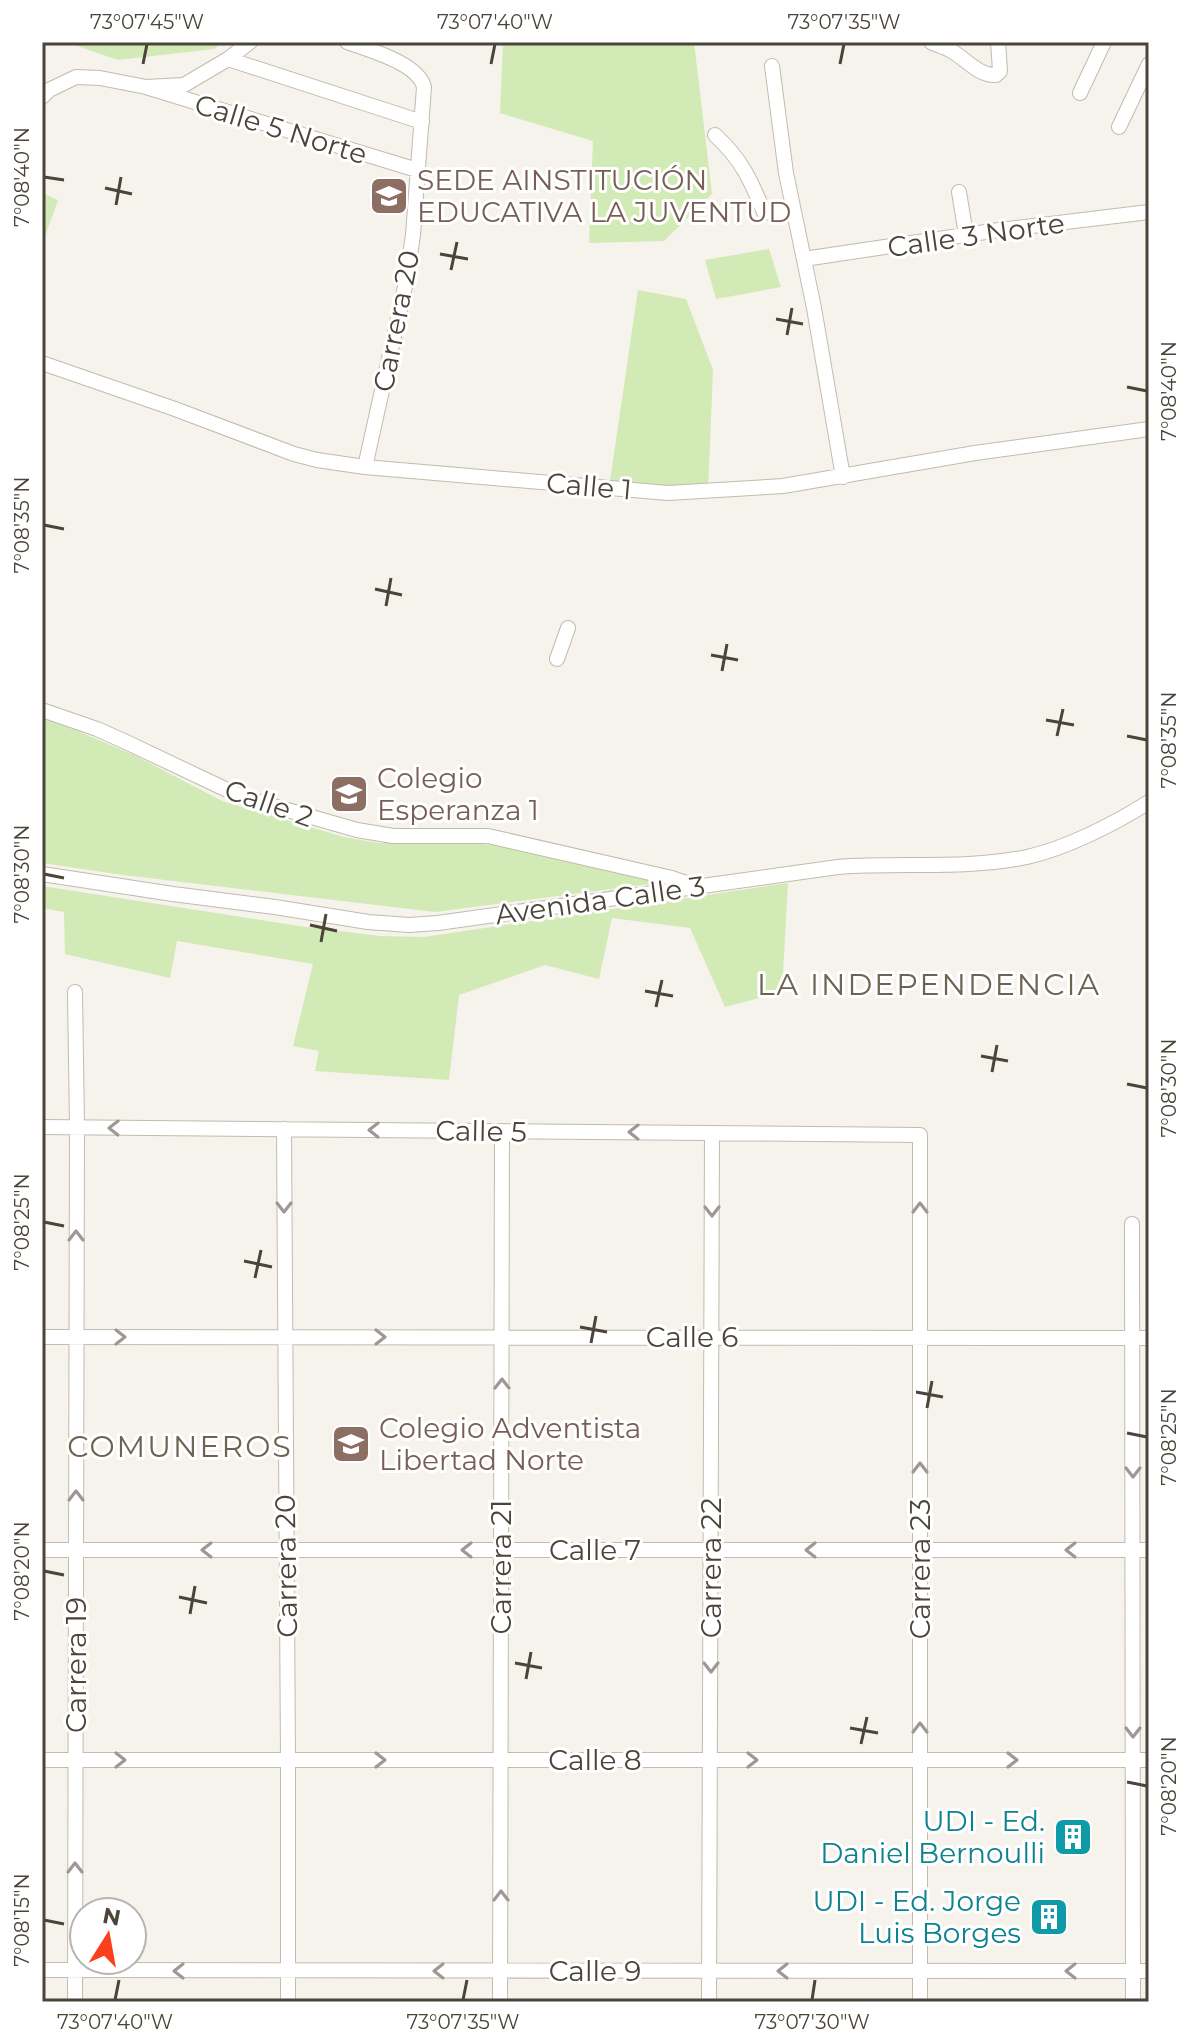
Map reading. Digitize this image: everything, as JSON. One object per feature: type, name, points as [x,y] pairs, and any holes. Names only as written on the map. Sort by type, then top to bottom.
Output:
[{"type":"street","points":[[42,97],[49,90],[76,77],[100,78],[146,87],[184,85],[250,42]]},
{"type":"street","name":"Carrera 20","points":[[347,42],[414,71],[424,87],[413,235],[406,282],[365,467]]},
{"type":"street","points":[[931,42],[986,74],[996,75],[1001,65],[998,42]]},
{"type":"street","points":[[1080,93],[1104,42]]},
{"type":"street","points":[[228,59],[422,122]]},
{"type":"street","points":[[1119,127],[1149,64]]},
{"type":"street","points":[[772,66],[786,173],[843,477]]},
{"type":"street","name":"Calle 5 Norte","points":[[146,87],[417,170]]},
{"type":"street","points":[[715,135],[733,152],[764,212],[794,215]]},
{"type":"street","points":[[959,192],[966,235]]},
{"type":"street","name":"Calle 3 Norte","points":[[804,259],[1149,212]]},
{"type":"street","name":"Calle 1","points":[[42,363],[317,460],[365,467],[668,493],[783,486],[989,451],[1149,429]]},
{"type":"street","points":[[557,659],[568,628]]},
{"type":"street","name":"Calle 2","points":[[42,710],[112,735],[242,797],[344,827],[393,836],[457,835],[506,839],[672,878],[697,887]]},
{"type":"street","name":"Avenida Calle 3","points":[[42,874],[368,922],[438,923],[849,866],[972,863],[1025,857],[1076,839],[1149,802]]},
{"type":"street","name":"Carrera 19","points":[[75,992],[75,1896]]},
{"type":"street","name":"Calle 5","points":[[42,1127],[920,1135]]},
{"type":"street","name":"Carrera 20","points":[[284,1129],[288,2002]]},
{"type":"street","name":"Carrera 21","points":[[500,2002],[502,1131]]},
{"type":"street","name":"Carrera 22","points":[[709,2002],[712,1133]]},
{"type":"street","name":"Carrera 23","points":[[920,1135],[920,2002]]},
{"type":"street","points":[[1132,1224],[1133,1760],[1141,1869],[1141,1971],[1133,2002]]},
{"type":"street","name":"Calle 6","points":[[42,1337],[1149,1338]]},
{"type":"street","name":"Calle 7","points":[[42,1550],[1149,1550]]},
{"type":"street","points":[[1133,1657],[1149,1657]]},
{"type":"street","name":"Calle 8","points":[[42,1760],[1149,1760]]},
{"type":"street","name":"Calle 9","points":[[42,1970],[68,1971]]},
{"type":"street","name":"Calle 9","points":[[148,1971],[1141,1971]]},
{"type":"street","name":"Carrera 19","points":[[75,1976],[75,2002]]},
{"type":"green space","points":[[66,42],[223,42],[214,49],[118,60]]},
{"type":"green space","points":[[503,42],[694,42],[712,194],[664,241],[589,243],[593,141],[500,113]]},
{"type":"green space","points":[[42,193],[58,200],[42,245]]},
{"type":"green space","points":[[769,249],[781,287],[716,299],[705,260]]},
{"type":"green space","points":[[638,290],[686,299],[713,370],[708,491],[609,488]]},
{"type":"green space","points":[[42,718],[136,756],[222,801],[344,837],[379,843],[502,846],[665,882],[435,912],[42,863]]},
{"type":"green space","points":[[788,883],[782,992],[725,1007],[690,928],[612,918],[599,979],[545,965],[459,995],[449,1080],[315,1071],[319,1051],[293,1046],[313,964],[177,941],[170,978],[65,954],[64,912],[42,908],[42,886],[306,927],[380,936],[424,937]]},
{"type":"place","name":"SEDE AINSTITUCIÓN EDUCATIVA LA JUVENTUD","points":[[389,196]]},
{"type":"place","name":"Colegio Esperanza 1","points":[[349,794]]},
{"type":"place","name":"Colegio Adventista Libertad Norte","points":[[351,1444]]},
{"type":"place","name":"UDI - Ed. Daniel Bernoulli","points":[[1073,1837]]},
{"type":"place","name":"UDI - Ed. Jorge Luis Borges","points":[[1049,1917]]},
{"type":"district","name":"LA INDEPENDENCIA","points":[[929,984]]},
{"type":"district","name":"COMUNEROS","points":[[180,1446]]}]
